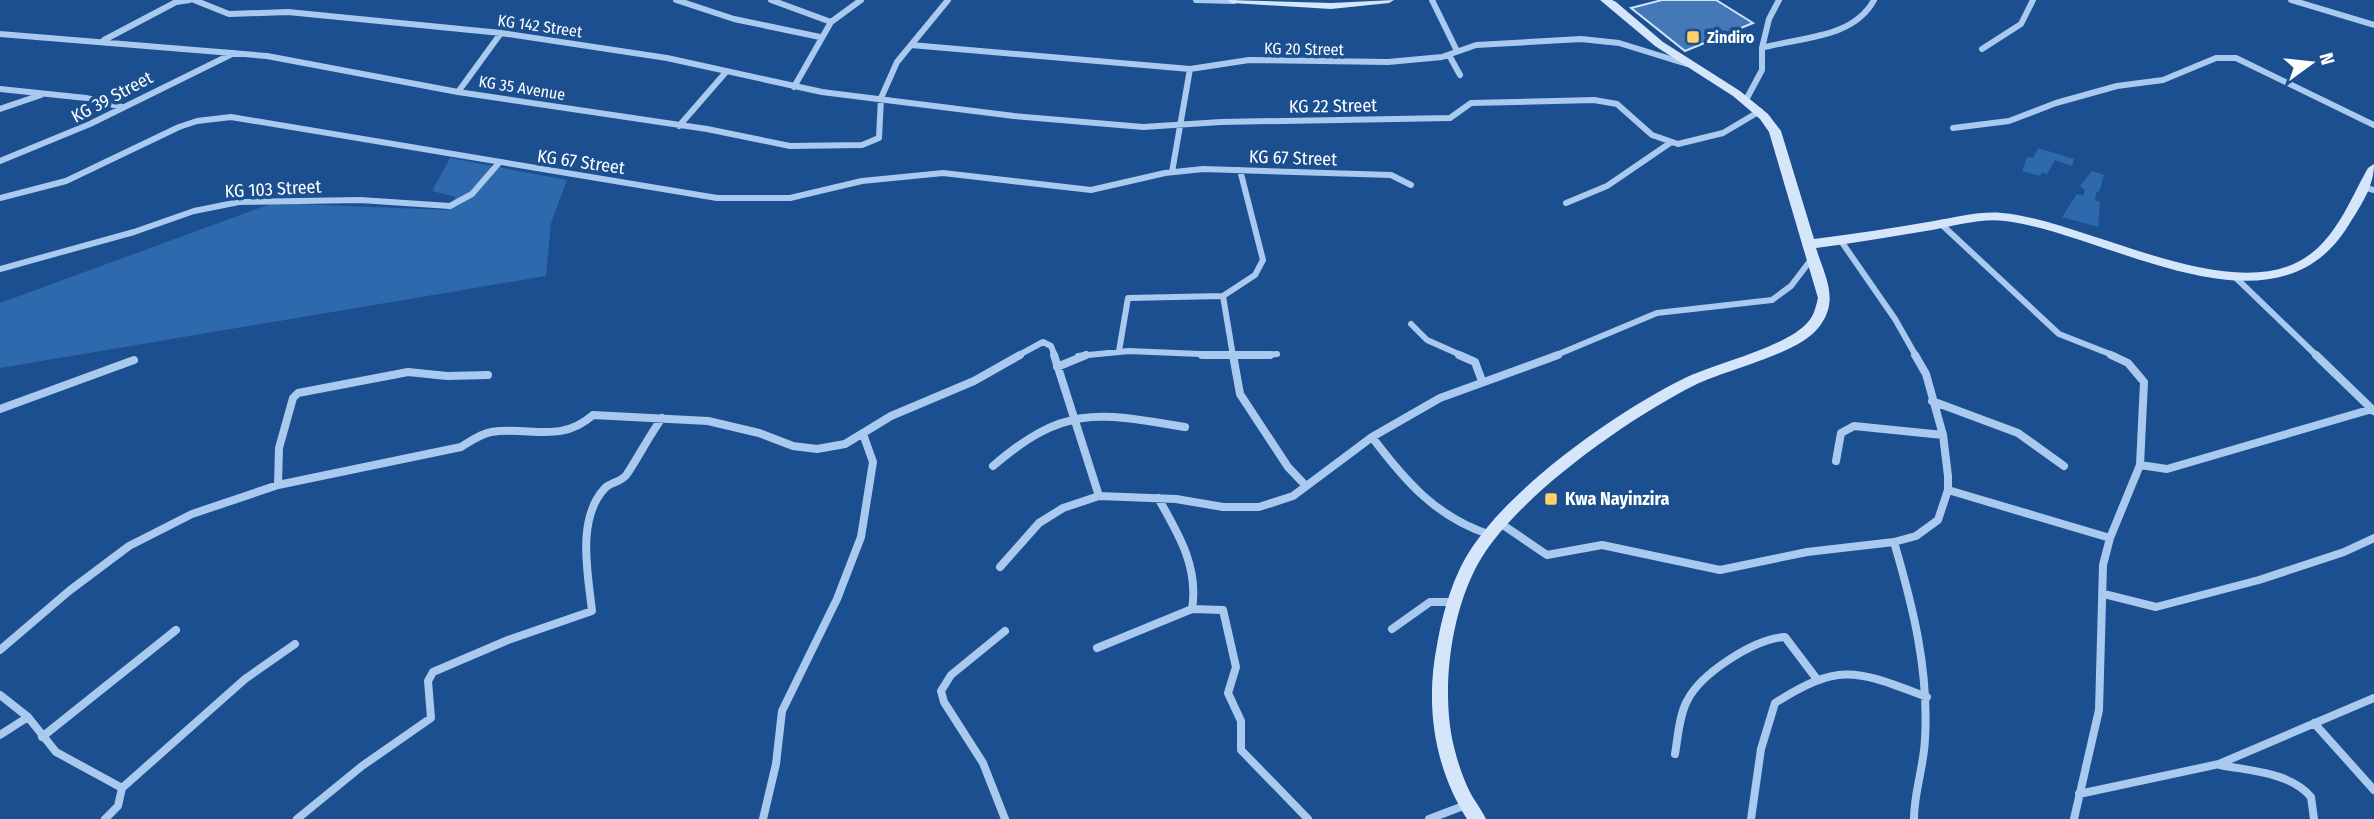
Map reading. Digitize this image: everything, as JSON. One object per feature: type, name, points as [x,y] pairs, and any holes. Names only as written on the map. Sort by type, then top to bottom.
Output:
[{"type":"main road","points":[[1233,0],[1331,6],[1389,0]]},
{"type":"main road","points":[[1478,819],[1467,805],[1446,755],[1440,709],[1440,675],[1446,631],[1477,552],[1495,529],[1579,455],[1667,394],[1718,369],[1793,340],[1811,328],[1821,314],[1825,298],[1775,131],[1747,98],[1691,66],[1605,0]]},
{"type":"main road","points":[[1812,250],[1841,241],[1987,216],[2006,217],[2073,231],[2167,264],[2234,276],[2274,274],[2297,268],[2316,257],[2369,189],[2374,168]]},
{"type":"street","points":[[162,0],[192,0]]},
{"type":"street","name":"KG 142 Street","points":[[192,0],[215,11],[229,14],[288,12],[501,33],[655,56],[794,86],[881,98]]},
{"type":"street","points":[[676,0],[734,19],[820,37]]},
{"type":"street","points":[[771,0],[831,22]]},
{"type":"street","points":[[794,86],[831,22],[861,0]]},
{"type":"street","name":"KG 35 Avenue","points":[[0,34],[103,40],[235,53],[808,148],[862,145],[879,138],[881,98],[897,62],[948,0]]},
{"type":"street","points":[[1196,0],[1233,0]]},
{"type":"street","points":[[1432,0],[1457,51]]},
{"type":"street","points":[[1747,98],[1762,70],[1762,48],[1769,19],[1779,0]]},
{"type":"street","points":[[1762,48],[1777,42],[1834,33],[1864,14],[1874,0]]},
{"type":"street","points":[[1982,49],[2021,24],[2033,0]]},
{"type":"street","points":[[2291,0],[2374,25]]},
{"type":"street","points":[[103,40],[176,2]]},
{"type":"street","points":[[458,92],[501,33]]},
{"type":"street","name":"KG 20 Street","points":[[911,45],[1189,69],[1250,60],[1388,62],[1450,55],[1476,45],[1581,39],[1619,43],[1691,66]]},
{"type":"street","name":"KG 39 Street","points":[[0,161],[79,131],[122,107],[235,53]]},
{"type":"street","points":[[1450,55],[1460,75]]},
{"type":"street","points":[[1953,128],[2009,121],[2056,103],[2117,86],[2162,79],[2216,58],[2227,57],[2236,58],[2374,125]]},
{"type":"street","points":[[1172,172],[1177,125],[1189,69]]},
{"type":"street","points":[[679,126],[726,72]]},
{"type":"street","points":[[0,89],[86,98],[122,107]]},
{"type":"street","points":[[0,110],[45,94]]},
{"type":"street","name":"KG 22 Street","points":[[881,98],[1014,116],[1143,127],[1258,121],[1450,118],[1458,115],[1471,103],[1585,100],[1618,104],[1653,136],[1671,143]]},
{"type":"street","points":[[1566,203],[1587,198],[1609,186],[1671,143],[1716,138],[1737,128],[1760,111]]},
{"type":"street","name":"KG 67 Street","points":[[0,198],[66,181],[179,127],[224,117],[274,122],[498,164],[736,199],[790,198],[862,181],[930,173],[957,173],[1091,190],[1110,188],[1172,172],[1240,170],[1391,175],[1411,185]]},
{"type":"street","name":"KG 103 Street","points":[[0,268],[134,232],[194,211],[239,202],[360,200],[450,206],[472,194],[498,164]]},
{"type":"street","points":[[1119,351],[1128,298],[1223,296],[1255,275],[1262,260],[1240,170]]},
{"type":"street","points":[[1941,224],[2059,334],[2071,342],[2117,358],[2141,376],[2144,390],[2140,465],[2110,538],[2103,565],[2099,710],[2074,819]]},
{"type":"street","points":[[1372,437],[1399,472],[1441,513],[1461,527],[1495,529],[1547,555],[1602,545],[1661,555],[1720,570],[1808,552],[1894,542],[1916,536],[1938,520],[1948,490],[1943,435],[1926,374],[1910,345],[1841,241]]},
{"type":"street","points":[[1000,567],[1039,523],[1063,508],[1099,496],[1158,498],[1223,507],[1259,507],[1293,496],[1372,437],[1440,397],[1534,365],[1657,313],[1772,300],[1791,286],[1812,250]]},
{"type":"street","points":[[2234,276],[2373,410]]},
{"type":"street","points":[[1223,296],[1236,357],[1237,377],[1246,407],[1288,467],[1306,486]]},
{"type":"street","points":[[1411,324],[1417,334],[1427,340],[1475,362],[1482,382]]},
{"type":"street","points":[[0,650],[69,591],[159,528],[278,485],[461,447],[478,436],[492,432],[563,432],[578,428],[593,415],[731,425],[804,448],[845,444],[891,416],[974,381],[1043,342],[1051,346],[1077,419],[1099,496]]},
{"type":"street","points":[[1057,367],[1068,358],[1085,352],[1119,351],[1236,357],[1276,354]]},
{"type":"street","points":[[0,409],[134,360]]},
{"type":"street","points":[[278,485],[281,436],[293,398],[298,393],[397,373],[447,376],[488,374]]},
{"type":"street","points":[[1932,401],[2018,433],[2064,466]]},
{"type":"street","points":[[2140,465],[2167,469],[2373,410]]},
{"type":"street","points":[[298,819],[362,766],[431,718],[428,681],[433,672],[508,640],[584,617],[592,611],[587,536],[592,513],[605,488],[626,477],[637,454],[662,418]]},
{"type":"street","points":[[993,466],[1038,431],[1077,419],[1155,422],[1185,427]]},
{"type":"street","points":[[1836,461],[1841,433],[1847,428],[1858,426],[1943,435]]},
{"type":"street","points":[[763,819],[776,764],[782,711],[836,599],[861,537],[873,462],[863,434]]},
{"type":"street","points":[[1948,490],[2110,538]]},
{"type":"street","points":[[1158,498],[1192,569],[1197,593],[1192,609]]},
{"type":"street","points":[[2104,594],[2156,607],[2259,580],[2344,552],[2374,538]]},
{"type":"street","points":[[1894,542],[1918,623],[1927,697],[1925,744],[1914,819]]},
{"type":"street","points":[[1392,629],[1430,602],[1456,602]]},
{"type":"street","points":[[1097,648],[1192,609],[1223,610],[1228,617],[1230,641],[1237,663],[1228,693],[1241,721],[1241,750],[1293,807],[1308,819]]},
{"type":"street","points":[[42,737],[176,630]]},
{"type":"street","points":[[1005,631],[951,675],[941,691],[944,702],[983,763],[1006,819]]},
{"type":"street","points":[[1675,754],[1686,702],[1693,689],[1716,669],[1763,642],[1785,637],[1816,678]]},
{"type":"street","points":[[105,819],[118,806],[122,788],[245,679],[295,644]]},
{"type":"street","points":[[1751,819],[1761,749],[1775,703],[1816,678],[1855,674],[1927,697]]},
{"type":"street","points":[[0,695],[28,717],[56,752],[122,788]]},
{"type":"street","points":[[2079,794],[2219,764],[2374,698]]},
{"type":"street","points":[[0,735],[28,717]]},
{"type":"street","points":[[2314,723],[2374,790]]},
{"type":"street","points":[[2219,764],[2292,780],[2303,787],[2311,798],[2314,819]]},
{"type":"street","points":[[1429,819],[1467,805]]},
{"type":"shaded area","points":[[2038,148],[2074,159],[2072,166],[2055,160],[2047,174],[2042,172],[2040,176],[2022,171],[2027,157],[2033,158]]},
{"type":"shaded area","points":[[450,158],[567,180],[551,223],[546,276],[0,368],[0,303],[273,203],[447,210],[456,197],[432,191]]},
{"type":"shaded area","points":[[2092,171],[2104,175],[2095,200],[2100,202],[2098,227],[2062,217],[2077,194],[2083,196],[2085,190],[2080,186]]},
{"type":"building","name":"Zindiro","points":[[1662,0],[1716,0],[1753,23],[1685,51],[1631,8]]},
{"type":"place","name":"Zindiro","points":[[1693,37]]},
{"type":"place","name":"Kwa Nayinzira","points":[[1551,499]]}]
